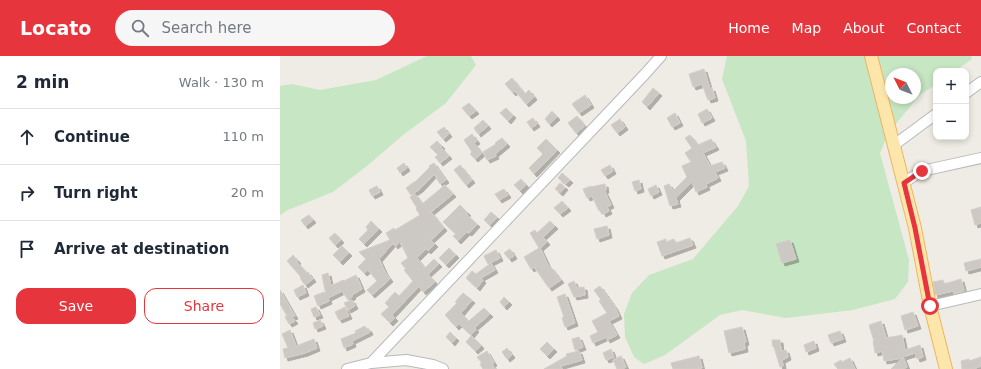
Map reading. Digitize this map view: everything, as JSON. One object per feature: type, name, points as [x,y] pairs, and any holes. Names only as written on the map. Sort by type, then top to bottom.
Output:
[{"type":"main road","points":[[871,56],[915,228],[930,306],[946,369]]},
{"type":"street","points":[[371,363],[661,56]]},
{"type":"street","points":[[969,91],[981,82]]},
{"type":"street","points":[[894,145],[933,116]]},
{"type":"street","points":[[904,183],[922,171],[981,158]]},
{"type":"street","points":[[930,306],[981,294]]},
{"type":"street","points":[[347,369],[371,363],[406,360],[433,365],[443,369]]},
{"type":"green space","points":[[427,56],[471,56],[476,65],[446,103],[403,135],[367,166],[333,192],[288,210],[280,215],[280,86],[292,84],[320,90],[376,80]]},
{"type":"green space","points":[[727,56],[971,56],[972,59],[959,68],[933,68],[933,86],[921,95],[921,68],[885,68],[885,104],[912,104],[889,132],[880,153],[909,260],[908,282],[895,299],[853,310],[786,318],[742,310],[720,315],[665,355],[644,364],[634,357],[625,337],[624,314],[632,293],[649,275],[693,259],[738,206],[749,186],[746,141],[722,79]]},
{"type":"building","points":[[704,69],[710,89],[712,88],[715,98],[708,100],[702,84],[693,87],[689,74]]},
{"type":"building","points":[[512,78],[525,94],[529,90],[534,97],[526,104],[515,91],[513,93],[505,84]]},
{"type":"building","points":[[653,88],[659,93],[647,107],[642,102]]},
{"type":"building","points":[[585,95],[591,105],[579,113],[572,104]]},
{"type":"building","points":[[469,103],[476,111],[469,116],[462,108]]},
{"type":"building","points":[[506,108],[513,115],[508,121],[500,113]]},
{"type":"building","points":[[707,109],[712,118],[702,123],[698,114]]},
{"type":"building","points":[[552,111],[557,117],[549,124],[545,119]]},
{"type":"building","points":[[675,113],[680,123],[672,127],[667,118]]},
{"type":"building","points":[[577,116],[585,126],[576,133],[568,123]]},
{"type":"building","points":[[533,118],[537,124],[531,128],[527,122]]},
{"type":"building","points":[[620,119],[625,127],[617,133],[611,125]]},
{"type":"building","points":[[483,120],[488,126],[478,134],[474,128]]},
{"type":"building","points":[[444,127],[449,134],[443,139],[437,132]]},
{"type":"building","points":[[472,134],[477,141],[474,143],[482,153],[475,159],[470,154],[472,152],[464,140]]},
{"type":"building","points":[[690,135],[698,145],[711,139],[716,147],[703,153],[710,166],[722,162],[725,168],[715,172],[718,178],[706,184],[707,187],[696,192],[692,182],[676,198],[678,204],[670,206],[664,186],[669,184],[673,191],[687,177],[682,166],[691,162],[685,153],[692,148],[685,138]]},
{"type":"building","points":[[502,138],[507,144],[495,154],[496,156],[487,160],[483,152],[496,144],[495,143]]},
{"type":"building","points":[[546,139],[557,150],[534,174],[529,168],[543,154],[537,148]]},
{"type":"building","points":[[437,141],[449,156],[440,163],[435,157],[438,155],[430,147]]},
{"type":"building","points":[[404,163],[407,168],[400,173],[397,168]]},
{"type":"building","points":[[434,163],[446,180],[440,184],[434,174],[420,189],[411,195],[406,188],[415,182],[430,167],[429,166]]},
{"type":"building","points":[[460,165],[472,180],[466,185],[454,170]]},
{"type":"building","points":[[610,165],[613,171],[605,176],[601,170]]},
{"type":"building","points":[[562,173],[570,180],[566,184],[558,178]]},
{"type":"building","points":[[521,179],[526,185],[520,191],[514,185]]},
{"type":"building","points":[[639,180],[641,189],[635,191],[632,182]]},
{"type":"building","points":[[560,183],[565,187],[560,193],[555,189]]},
{"type":"building","points":[[605,184],[606,190],[604,190],[611,205],[607,207],[609,211],[603,214],[601,210],[599,211],[592,196],[587,198],[583,189]]},
{"type":"building","points":[[445,185],[453,194],[431,212],[444,228],[431,240],[435,244],[428,251],[426,249],[417,258],[425,268],[434,259],[439,264],[428,274],[435,282],[423,292],[419,286],[392,315],[395,318],[390,323],[381,314],[389,307],[385,303],[395,292],[399,296],[413,281],[404,270],[406,269],[401,263],[408,258],[400,242],[395,246],[393,243],[379,259],[390,279],[372,295],[367,290],[377,281],[368,270],[364,273],[358,267],[366,259],[359,252],[390,240],[386,233],[394,228],[395,230],[420,215],[410,197],[415,194],[422,204]]},
{"type":"building","points":[[656,185],[659,192],[651,196],[648,189]]},
{"type":"building","points":[[377,186],[380,192],[372,196],[369,190]]},
{"type":"building","points":[[504,189],[508,195],[499,200],[495,194]]},
{"type":"building","points":[[562,201],[568,208],[560,214],[554,208]]},
{"type":"building","points":[[460,205],[468,213],[466,214],[477,224],[469,233],[467,232],[458,241],[453,236],[456,234],[443,222]]},
{"type":"building","points":[[981,207],[981,223],[975,225],[971,210]]},
{"type":"building","points":[[491,212],[497,217],[490,225],[484,220]]},
{"type":"building","points":[[309,215],[313,220],[305,226],[301,220]]},
{"type":"building","points":[[371,221],[379,229],[364,244],[359,239],[368,230],[366,227]]},
{"type":"building","points":[[550,221],[555,226],[543,237],[547,242],[540,248],[549,267],[550,266],[561,280],[549,288],[534,267],[531,269],[524,257],[539,248],[530,233],[535,230],[537,233]]},
{"type":"building","points":[[607,226],[609,235],[597,239],[594,229]]},
{"type":"building","points":[[335,233],[341,240],[335,245],[329,238]]},
{"type":"building","points":[[690,238],[693,245],[662,256],[657,242],[666,239],[666,242],[674,239],[676,243]]},
{"type":"building","points":[[790,240],[796,259],[782,263],[776,244]]},
{"type":"building","points":[[342,246],[349,253],[340,262],[333,255]]},
{"type":"building","points":[[449,248],[456,255],[446,265],[439,258]]},
{"type":"building","points":[[510,249],[514,256],[509,259],[504,253]]},
{"type":"building","points":[[496,250],[500,258],[488,264],[484,256]]},
{"type":"building","points":[[293,255],[298,261],[297,262],[313,279],[305,285],[300,278],[301,277],[287,261]]},
{"type":"building","points":[[981,259],[981,267],[966,271],[964,263]]},
{"type":"building","points":[[491,263],[495,270],[481,278],[483,280],[477,288],[466,278],[472,271],[476,274]]},
{"type":"building","points":[[328,273],[331,286],[356,275],[362,289],[352,295],[353,296],[348,300],[342,291],[328,298],[329,301],[318,306],[314,296],[324,292],[326,295],[322,275]]},
{"type":"building","points":[[961,279],[964,291],[954,294],[953,291],[935,295],[933,282],[943,280],[944,284]]},
{"type":"building","points":[[574,281],[577,288],[584,287],[585,295],[574,297],[568,284]]},
{"type":"building","points":[[303,285],[306,293],[297,297],[294,290]]},
{"type":"building","points":[[600,286],[615,307],[619,316],[609,321],[617,335],[607,340],[606,337],[593,343],[590,336],[598,332],[592,321],[607,313],[594,290]]},
{"type":"building","points":[[280,290],[295,316],[292,317],[295,321],[289,324],[285,317],[287,316],[280,304]]},
{"type":"building","points":[[463,293],[472,300],[461,313],[469,321],[484,308],[490,314],[474,328],[476,329],[471,335],[459,324],[456,327],[445,315],[457,303],[455,302]]},
{"type":"building","points":[[565,294],[575,323],[565,327],[562,318],[564,317],[557,297]]},
{"type":"building","points":[[504,297],[509,302],[504,307],[500,302]]},
{"type":"building","points":[[352,300],[355,306],[348,310],[344,303]]},
{"type":"building","points":[[316,307],[320,315],[314,317],[311,309]]},
{"type":"building","points":[[345,307],[349,316],[339,320],[335,312]]},
{"type":"building","points":[[913,312],[918,326],[905,330],[901,316]]},
{"type":"building","points":[[320,320],[323,326],[315,329],[313,323]]},
{"type":"building","points":[[881,321],[886,338],[902,335],[905,350],[920,345],[923,357],[917,359],[915,353],[903,357],[907,367],[902,369],[891,369],[902,358],[884,361],[882,351],[875,353],[874,341],[869,325]]},
{"type":"building","points":[[365,326],[370,332],[352,341],[353,344],[344,348],[341,339],[356,333],[355,331]]},
{"type":"building","points":[[742,327],[746,342],[744,343],[745,349],[729,353],[724,331]]},
{"type":"building","points":[[290,330],[296,346],[314,339],[317,348],[285,358],[283,349],[288,348],[282,334]]},
{"type":"building","points":[[840,331],[843,339],[831,343],[828,335]]},
{"type":"building","points":[[450,332],[456,338],[452,343],[446,337]]},
{"type":"building","points":[[471,336],[481,346],[475,351],[466,342]]},
{"type":"building","points":[[579,337],[583,347],[575,350],[572,339]]},
{"type":"building","points":[[772,340],[780,340],[781,351],[786,350],[788,357],[782,360],[783,366],[780,367]]},
{"type":"building","points":[[814,341],[816,348],[806,352],[804,345]]},
{"type":"building","points":[[547,342],[554,349],[547,356],[540,349]]},
{"type":"building","points":[[507,348],[512,355],[507,359],[502,352]]},
{"type":"building","points":[[611,349],[614,357],[606,360],[603,353]]},
{"type":"building","points":[[487,351],[494,363],[492,364],[495,369],[483,369],[480,364],[482,363],[477,357]]},
{"type":"building","points":[[579,351],[582,360],[561,366],[562,369],[544,369],[567,356],[566,354]]},
{"type":"building","points":[[621,356],[626,367],[617,369],[613,360]]},
{"type":"building","points":[[699,356],[702,368],[673,369],[671,363]]},
{"type":"building","points":[[981,357],[981,366],[973,369],[962,369],[961,361],[969,359],[969,361]]},
{"type":"building","points":[[850,358],[855,369],[838,369],[834,364],[841,360],[842,362]]},
{"type":"route","points":[[922,171],[904,183],[915,228],[930,306]]}]
